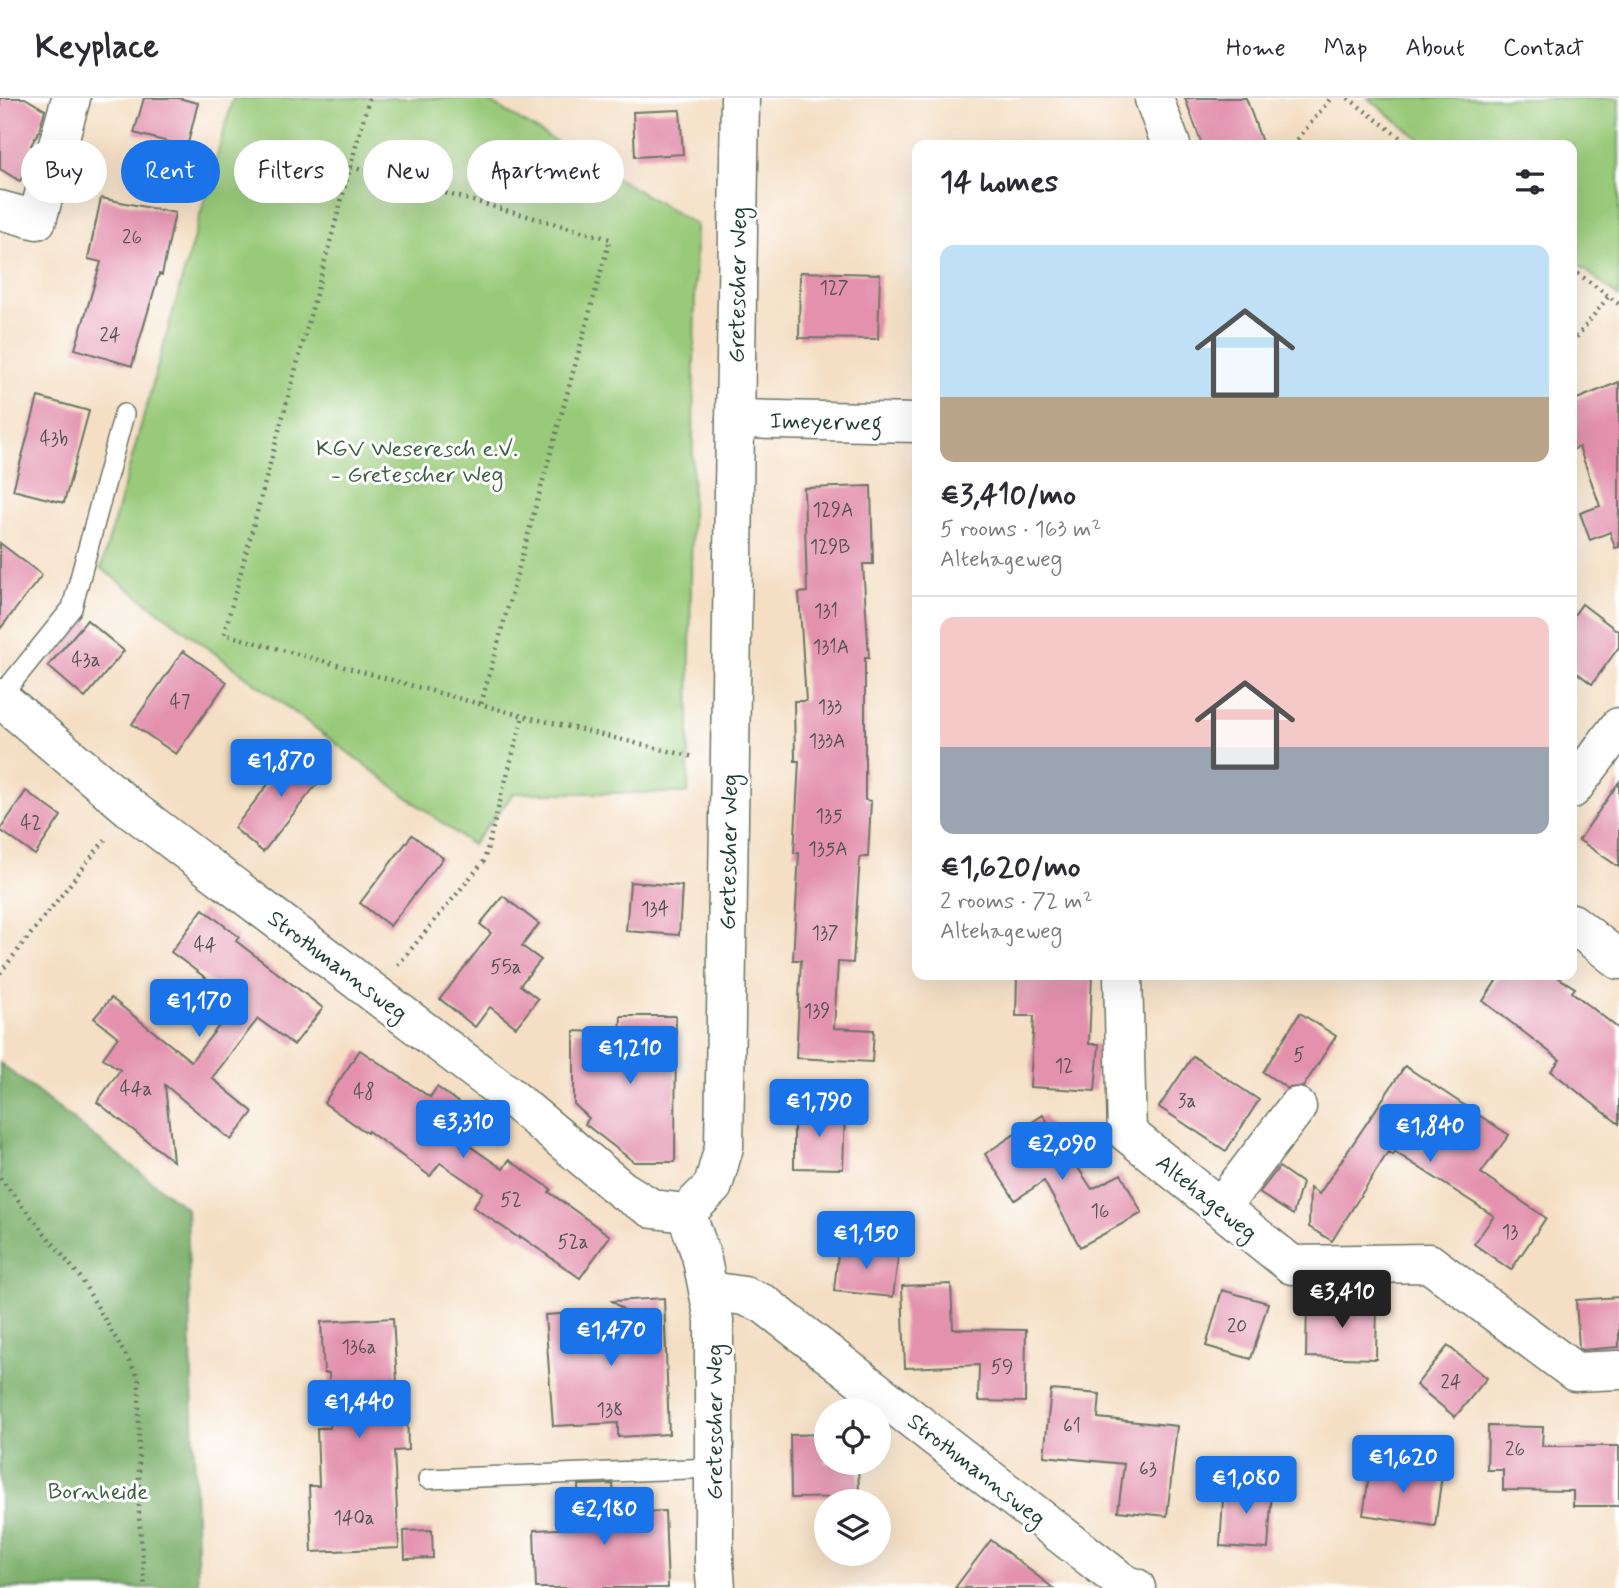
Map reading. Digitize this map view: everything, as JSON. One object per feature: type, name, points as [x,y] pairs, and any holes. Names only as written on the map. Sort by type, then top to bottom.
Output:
[{"type":"street","points":[[0,210],[37,220],[71,98]]},
{"type":"street","name":"Gretescher Weg","points":[[716,1588],[714,1320],[701,1255],[686,1213],[713,1186],[724,1147],[740,98]]},
{"type":"street","points":[[1154,99],[1169,140]]},
{"type":"street","name":"Imeyerweg","points":[[735,419],[912,423]]},
{"type":"street","name":"Strothmannsweg","points":[[0,697],[130,808],[507,1094],[622,1190],[653,1209],[686,1213]]},
{"type":"street","points":[[1577,782],[1619,727]]},
{"type":"street","points":[[1577,927],[1619,960]]},
{"type":"street","name":"Altehageweg","points":[[1123,980],[1127,1133],[1292,1265],[1429,1263],[1575,1371],[1619,1370]]},
{"type":"street","points":[[1220,1208],[1297,1107]]},
{"type":"street","name":"Strothmannsweg","points":[[710,1291],[744,1296],[764,1304],[1129,1587]]},
{"type":"lane","points":[[0,697],[72,608],[124,414]]},
{"type":"lane","points":[[429,1479],[714,1468]]},
{"type":"path","points":[[369,98],[224,634],[523,716],[692,757],[729,762]]},
{"type":"path","points":[[1297,140],[1331,98]]},
{"type":"path","points":[[1348,98],[1403,140]]},
{"type":"path","points":[[351,167],[610,239],[481,705]]},
{"type":"path","points":[[1577,273],[1619,304]]},
{"type":"path","points":[[1577,337],[1608,297]]},
{"type":"path","points":[[375,993],[484,861],[523,716]]},
{"type":"path","points":[[0,973],[130,808]]},
{"type":"path","points":[[0,1178],[80,1277],[139,1378],[139,1516],[145,1588]]},
{"type":"green space","name":"KGV Weseresch e.V. - Gretescher Weg","points":[[233,98],[483,98],[553,140],[467,140],[467,203],[624,203],[624,182],[696,225],[688,793],[514,793],[472,845],[101,568],[204,203],[220,203],[220,144]]},
{"type":"green space","points":[[1368,98],[1619,98],[1619,297],[1577,263],[1577,140],[1421,140]]},
{"type":"green space","name":"Bornheide","points":[[0,1063],[187,1209],[198,1588],[0,1588]]},
{"type":"building","points":[[0,98],[25,98],[45,110],[39,131],[34,140],[21,140],[20,181],[0,169]]},
{"type":"building","points":[[144,98],[178,98],[198,103],[189,140],[160,140],[134,133]]},
{"type":"building","points":[[1185,98],[1246,98],[1261,140],[1200,140]]},
{"type":"building","points":[[680,110],[683,154],[635,157],[633,112]]},
{"type":"building","points":[[107,199],[175,213],[162,275],[159,274],[132,366],[75,349],[101,262],[88,259],[100,203],[107,203]]},
{"type":"building","points":[[800,272],[880,274],[878,339],[799,338]]},
{"type":"building","points":[[1619,382],[1619,547],[1615,548],[1610,532],[1590,540],[1580,513],[1600,506],[1579,447],[1577,448],[1577,399]]},
{"type":"building","points":[[38,397],[89,411],[64,503],[13,490]]},
{"type":"building","points":[[871,486],[873,564],[863,564],[869,658],[865,658],[865,800],[871,801],[868,857],[860,857],[853,963],[838,962],[834,1028],[874,1030],[872,1062],[796,1058],[801,960],[793,960],[799,853],[794,853],[799,761],[795,761],[794,701],[806,701],[799,593],[807,592],[804,488]]},
{"type":"building","points":[[0,543],[42,575],[0,629]]},
{"type":"building","points":[[1582,604],[1619,632],[1619,647],[1592,684],[1577,673],[1577,611]]},
{"type":"building","points":[[87,620],[124,651],[85,698],[48,666]]},
{"type":"building","points":[[183,651],[227,682],[176,754],[132,724]]},
{"type":"building","points":[[298,746],[328,770],[263,852],[234,828]]},
{"type":"building","points":[[1619,782],[1619,867],[1579,840]]},
{"type":"building","points":[[26,791],[61,816],[35,855],[0,830]]},
{"type":"building","points":[[412,835],[443,858],[390,926],[360,903]]},
{"type":"building","points":[[630,882],[682,886],[679,935],[626,931]]},
{"type":"building","points":[[503,896],[539,924],[522,946],[541,960],[520,985],[538,999],[516,1027],[490,1007],[475,1027],[440,999],[491,933],[480,924]]},
{"type":"building","points":[[203,909],[239,937],[236,941],[323,1008],[294,1045],[258,1019],[212,1078],[253,1112],[231,1140],[165,1085],[173,1161],[97,1102],[120,1070],[103,1058],[118,1037],[94,1018],[111,998],[191,1061],[238,1002],[171,952]]},
{"type":"building","points":[[1017,980],[1092,980],[1089,1044],[1099,1044],[1095,1091],[1030,1087],[1034,1016],[1016,1016]]},
{"type":"building","points":[[1497,980],[1562,980],[1575,988],[1572,992],[1619,1029],[1619,1124],[1551,1071],[1560,1060],[1483,1001]]},
{"type":"building","points":[[1300,1013],[1336,1036],[1303,1087],[1287,1088],[1263,1072]]},
{"type":"building","points":[[621,1016],[676,1016],[675,1162],[634,1162],[585,1124],[589,1118],[574,1104],[574,1031],[620,1033]]},
{"type":"building","points":[[360,1050],[430,1097],[437,1087],[475,1115],[458,1138],[503,1169],[509,1160],[610,1236],[580,1278],[473,1207],[483,1192],[440,1163],[430,1176],[324,1103]]},
{"type":"building","points":[[1193,1056],[1259,1100],[1226,1151],[1159,1107]]},
{"type":"building","points":[[1405,1066],[1509,1135],[1481,1173],[1546,1218],[1511,1270],[1474,1244],[1494,1216],[1395,1152],[1393,1155],[1388,1152],[1332,1241],[1309,1227],[1310,1188],[1319,1194]]},
{"type":"building","points":[[794,1109],[845,1110],[843,1169],[794,1168]]},
{"type":"building","points":[[1043,1115],[1092,1189],[1121,1174],[1142,1213],[1080,1247],[1044,1181],[1015,1200],[985,1154]]},
{"type":"building","points":[[1279,1167],[1302,1183],[1293,1215],[1259,1193]]},
{"type":"building","points":[[839,1244],[899,1251],[893,1297],[834,1291]]},
{"type":"building","points":[[951,1284],[953,1329],[1026,1330],[1025,1402],[978,1401],[979,1365],[905,1368],[902,1286]]},
{"type":"building","points":[[1222,1290],[1268,1303],[1251,1359],[1206,1346]]},
{"type":"building","points":[[1619,1297],[1619,1347],[1579,1348],[1576,1300]]},
{"type":"building","points":[[664,1298],[669,1434],[618,1437],[618,1423],[553,1426],[545,1315],[624,1310],[612,1301]]},
{"type":"building","points":[[1307,1301],[1377,1302],[1376,1359],[1306,1357]]},
{"type":"building","points":[[393,1318],[398,1398],[407,1398],[408,1450],[394,1451],[399,1548],[312,1552],[309,1486],[319,1486],[317,1428],[330,1428],[329,1373],[324,1373],[321,1322]]},
{"type":"building","points":[[1448,1346],[1487,1378],[1455,1417],[1416,1385]]},
{"type":"building","points":[[1051,1390],[1100,1394],[1098,1418],[1177,1426],[1167,1516],[1118,1511],[1124,1464],[1044,1456]]},
{"type":"building","points":[[1488,1426],[1543,1427],[1542,1446],[1619,1446],[1619,1506],[1573,1506],[1573,1491],[1503,1490],[1503,1470],[1487,1470]]},
{"type":"building","points":[[814,1434],[814,1475],[858,1475],[859,1489],[814,1489],[814,1498],[791,1498],[790,1435]]},
{"type":"building","points":[[1371,1464],[1442,1475],[1435,1526],[1363,1515]]},
{"type":"building","points":[[613,1484],[615,1513],[665,1511],[668,1588],[536,1588],[534,1530],[580,1528],[578,1485]]},
{"type":"building","points":[[1224,1484],[1272,1487],[1268,1549],[1220,1546]]},
{"type":"building","points":[[432,1530],[433,1558],[405,1559],[404,1531]]},
{"type":"building","points":[[991,1540],[1053,1588],[955,1588]]}]
